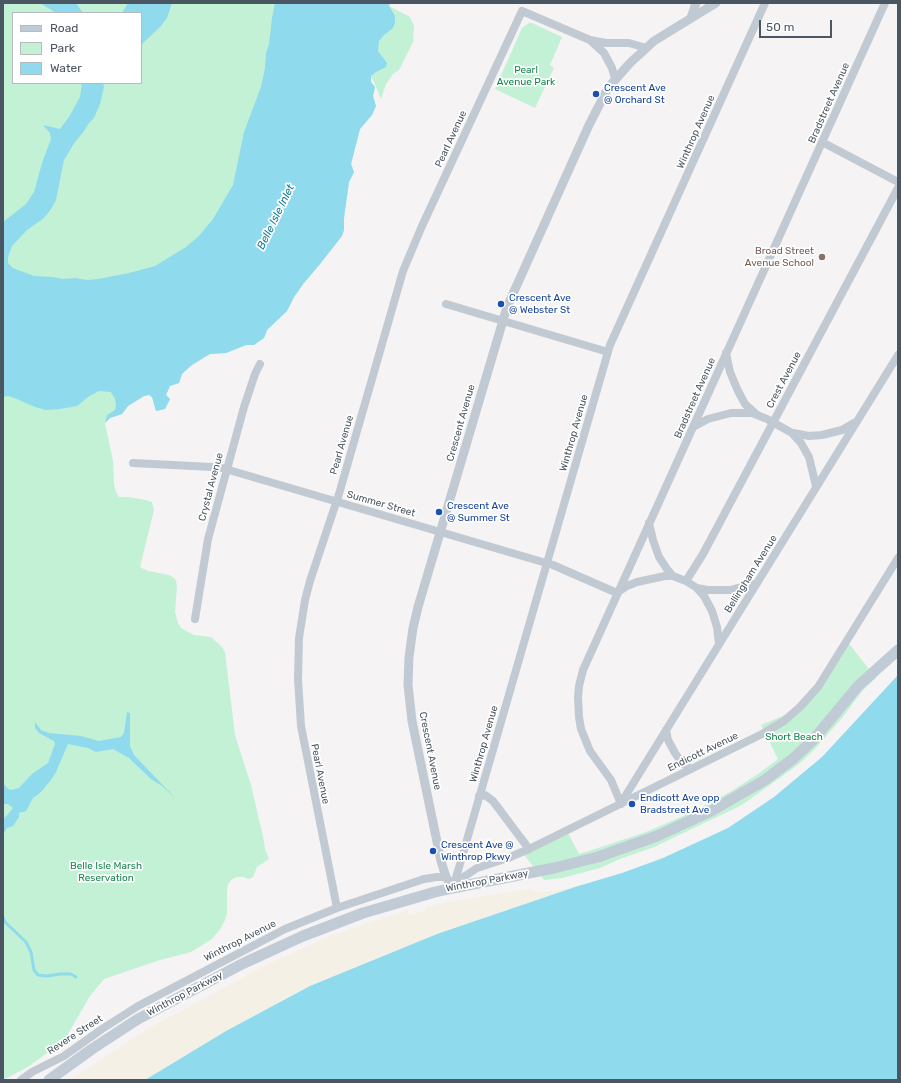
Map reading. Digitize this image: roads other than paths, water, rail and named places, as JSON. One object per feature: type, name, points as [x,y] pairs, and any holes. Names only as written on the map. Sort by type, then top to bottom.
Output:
[{"type":"main road","name":"Winthrop Parkway","points":[[49,1080],[105,1040],[138,1020],[265,952],[308,934],[390,904],[453,888],[591,859],[656,836],[720,806],[764,780],[799,753],[823,729],[844,701],[858,686],[898,650]]},
{"type":"street","points":[[691,18],[696,3]]},
{"type":"street","name":"Crescent Avenue","points":[[453,888],[446,877],[440,861],[416,744],[408,685],[409,657],[413,628],[503,320],[510,298],[605,93],[615,79],[658,38],[716,3]]},
{"type":"street","name":"Winthrop Avenue","points":[[453,888],[608,352],[617,329],[765,3]]},
{"type":"street","name":"Bradstreet Avenue","points":[[621,804],[611,780],[594,757],[585,740],[580,723],[578,705],[579,686],[583,670],[885,3]]},
{"type":"street","name":"Pearl Avenue","points":[[337,908],[303,739],[300,715],[298,679],[299,638],[310,582],[336,502],[394,299],[411,250],[522,11],[590,40]]},
{"type":"street","points":[[590,40],[606,43],[629,43],[646,48]]},
{"type":"street","points":[[590,40],[598,46],[604,54],[612,68],[615,79]]},
{"type":"street","points":[[822,142],[898,182]]},
{"type":"street","name":"Crest Avenue","points":[[686,581],[703,554],[898,188]]},
{"type":"street","points":[[446,304],[608,352]]},
{"type":"street","points":[[726,353],[730,372],[745,404],[757,414],[792,433],[799,439],[806,451],[813,470],[816,486]]},
{"type":"street","name":"Bellingham Avenue","points":[[621,804],[898,355]]},
{"type":"street","name":"Crystal Avenue","points":[[195,619],[208,539],[244,407],[260,364]]},
{"type":"street","points":[[693,427],[708,418],[726,414],[742,412],[757,414]]},
{"type":"street","points":[[792,433],[809,436],[822,435],[842,430],[856,422]]},
{"type":"street","name":"Summer Street","points":[[133,463],[212,467],[226,470],[547,563],[617,593]]},
{"type":"street","points":[[649,523],[659,557],[673,576]]},
{"type":"street","name":"Endicott Avenue","points":[[453,888],[462,878],[477,868],[508,858],[528,849],[768,731],[784,721],[814,693],[898,558]]},
{"type":"street","points":[[617,593],[636,582],[654,577],[673,576],[686,581],[697,588],[704,596],[712,611],[717,627],[719,644]]},
{"type":"street","points":[[697,588],[714,591],[742,588],[756,583]]},
{"type":"street","points":[[666,730],[668,740],[675,753],[682,763],[691,769]]},
{"type":"street","points":[[479,796],[485,795],[492,801],[528,849]]},
{"type":"street","name":"Winthrop Avenue","points":[[119,1018],[157,996],[298,923],[337,908],[428,878],[446,877]]},
{"type":"street","name":"Revere Street","points":[[21,1080],[35,1070],[64,1056],[119,1018]]},
{"type":"water","points":[[40,3],[76,3],[82,12],[54,12]]},
{"type":"water","points":[[128,3],[172,3],[167,18],[161,26],[142,44],[142,12],[123,12]]},
{"type":"water","name":"Belle Isle Inlet","points":[[275,3],[390,3],[389,6],[395,16],[393,28],[379,41],[378,51],[387,63],[386,67],[371,76],[371,82],[375,87],[373,96],[376,106],[372,115],[360,129],[351,164],[354,172],[349,182],[344,218],[344,230],[342,236],[304,283],[294,297],[287,311],[267,330],[264,338],[254,345],[246,345],[226,353],[210,354],[192,365],[182,374],[179,383],[170,386],[166,395],[170,399],[165,409],[156,411],[152,397],[149,395],[144,396],[128,406],[122,414],[110,418],[105,423],[107,415],[115,410],[116,406],[115,399],[111,392],[99,391],[88,397],[77,406],[46,410],[8,396],[3,397],[3,222],[26,204],[34,192],[42,163],[51,139],[50,133],[43,125],[60,129],[69,117],[80,97],[82,84],[103,84],[104,87],[100,104],[94,118],[75,142],[64,160],[56,200],[44,218],[27,230],[12,246],[8,257],[8,263],[13,268],[34,276],[87,280],[129,273],[155,266],[186,247],[199,236],[213,219],[233,185],[244,132],[261,87]]},
{"type":"water","points":[[898,675],[898,1080],[145,1080],[226,1031],[310,986],[437,934],[663,858],[728,828],[774,797],[822,757]]},
{"type":"water","points":[[127,712],[130,713],[130,746],[134,755],[176,799],[162,786],[151,779],[129,758],[113,749],[96,752],[88,748],[68,744],[51,780],[41,792],[33,798],[26,811],[19,813],[19,817],[13,826],[7,828],[3,834],[3,820],[13,808],[8,804],[3,804],[3,783],[8,789],[11,790],[19,788],[32,774],[48,763],[55,744],[54,741],[39,733],[35,728],[35,722],[41,730],[49,733],[81,736],[99,741],[121,737],[124,733]]},
{"type":"waterway","points":[[3,917],[5,922],[26,942],[31,952],[34,970],[38,975],[47,976],[71,974],[76,977]]},
{"type":"place","name":"Crescent Ave @ Orchard St","points":[[596,94]]},
{"type":"place","name":"Broad Street Avenue School","points":[[822,257]]},
{"type":"place","name":"Crescent Ave @ Webster St","points":[[501,304]]},
{"type":"place","name":"Crescent Ave @ Summer St","points":[[439,512]]},
{"type":"place","name":"Endicott Ave opp Bradstreet Ave","points":[[632,804]]},
{"type":"place","name":"Crescent Ave @ Winthrop Pkwy","points":[[433,851]]},
{"type":"park label","name":"Pearl Avenue Park","points":[[526,76]]},
{"type":"park label","name":"Short Beach","points":[[794,737]]},
{"type":"park label","name":"Belle Isle Marsh Reservation","points":[[106,872]]}]
